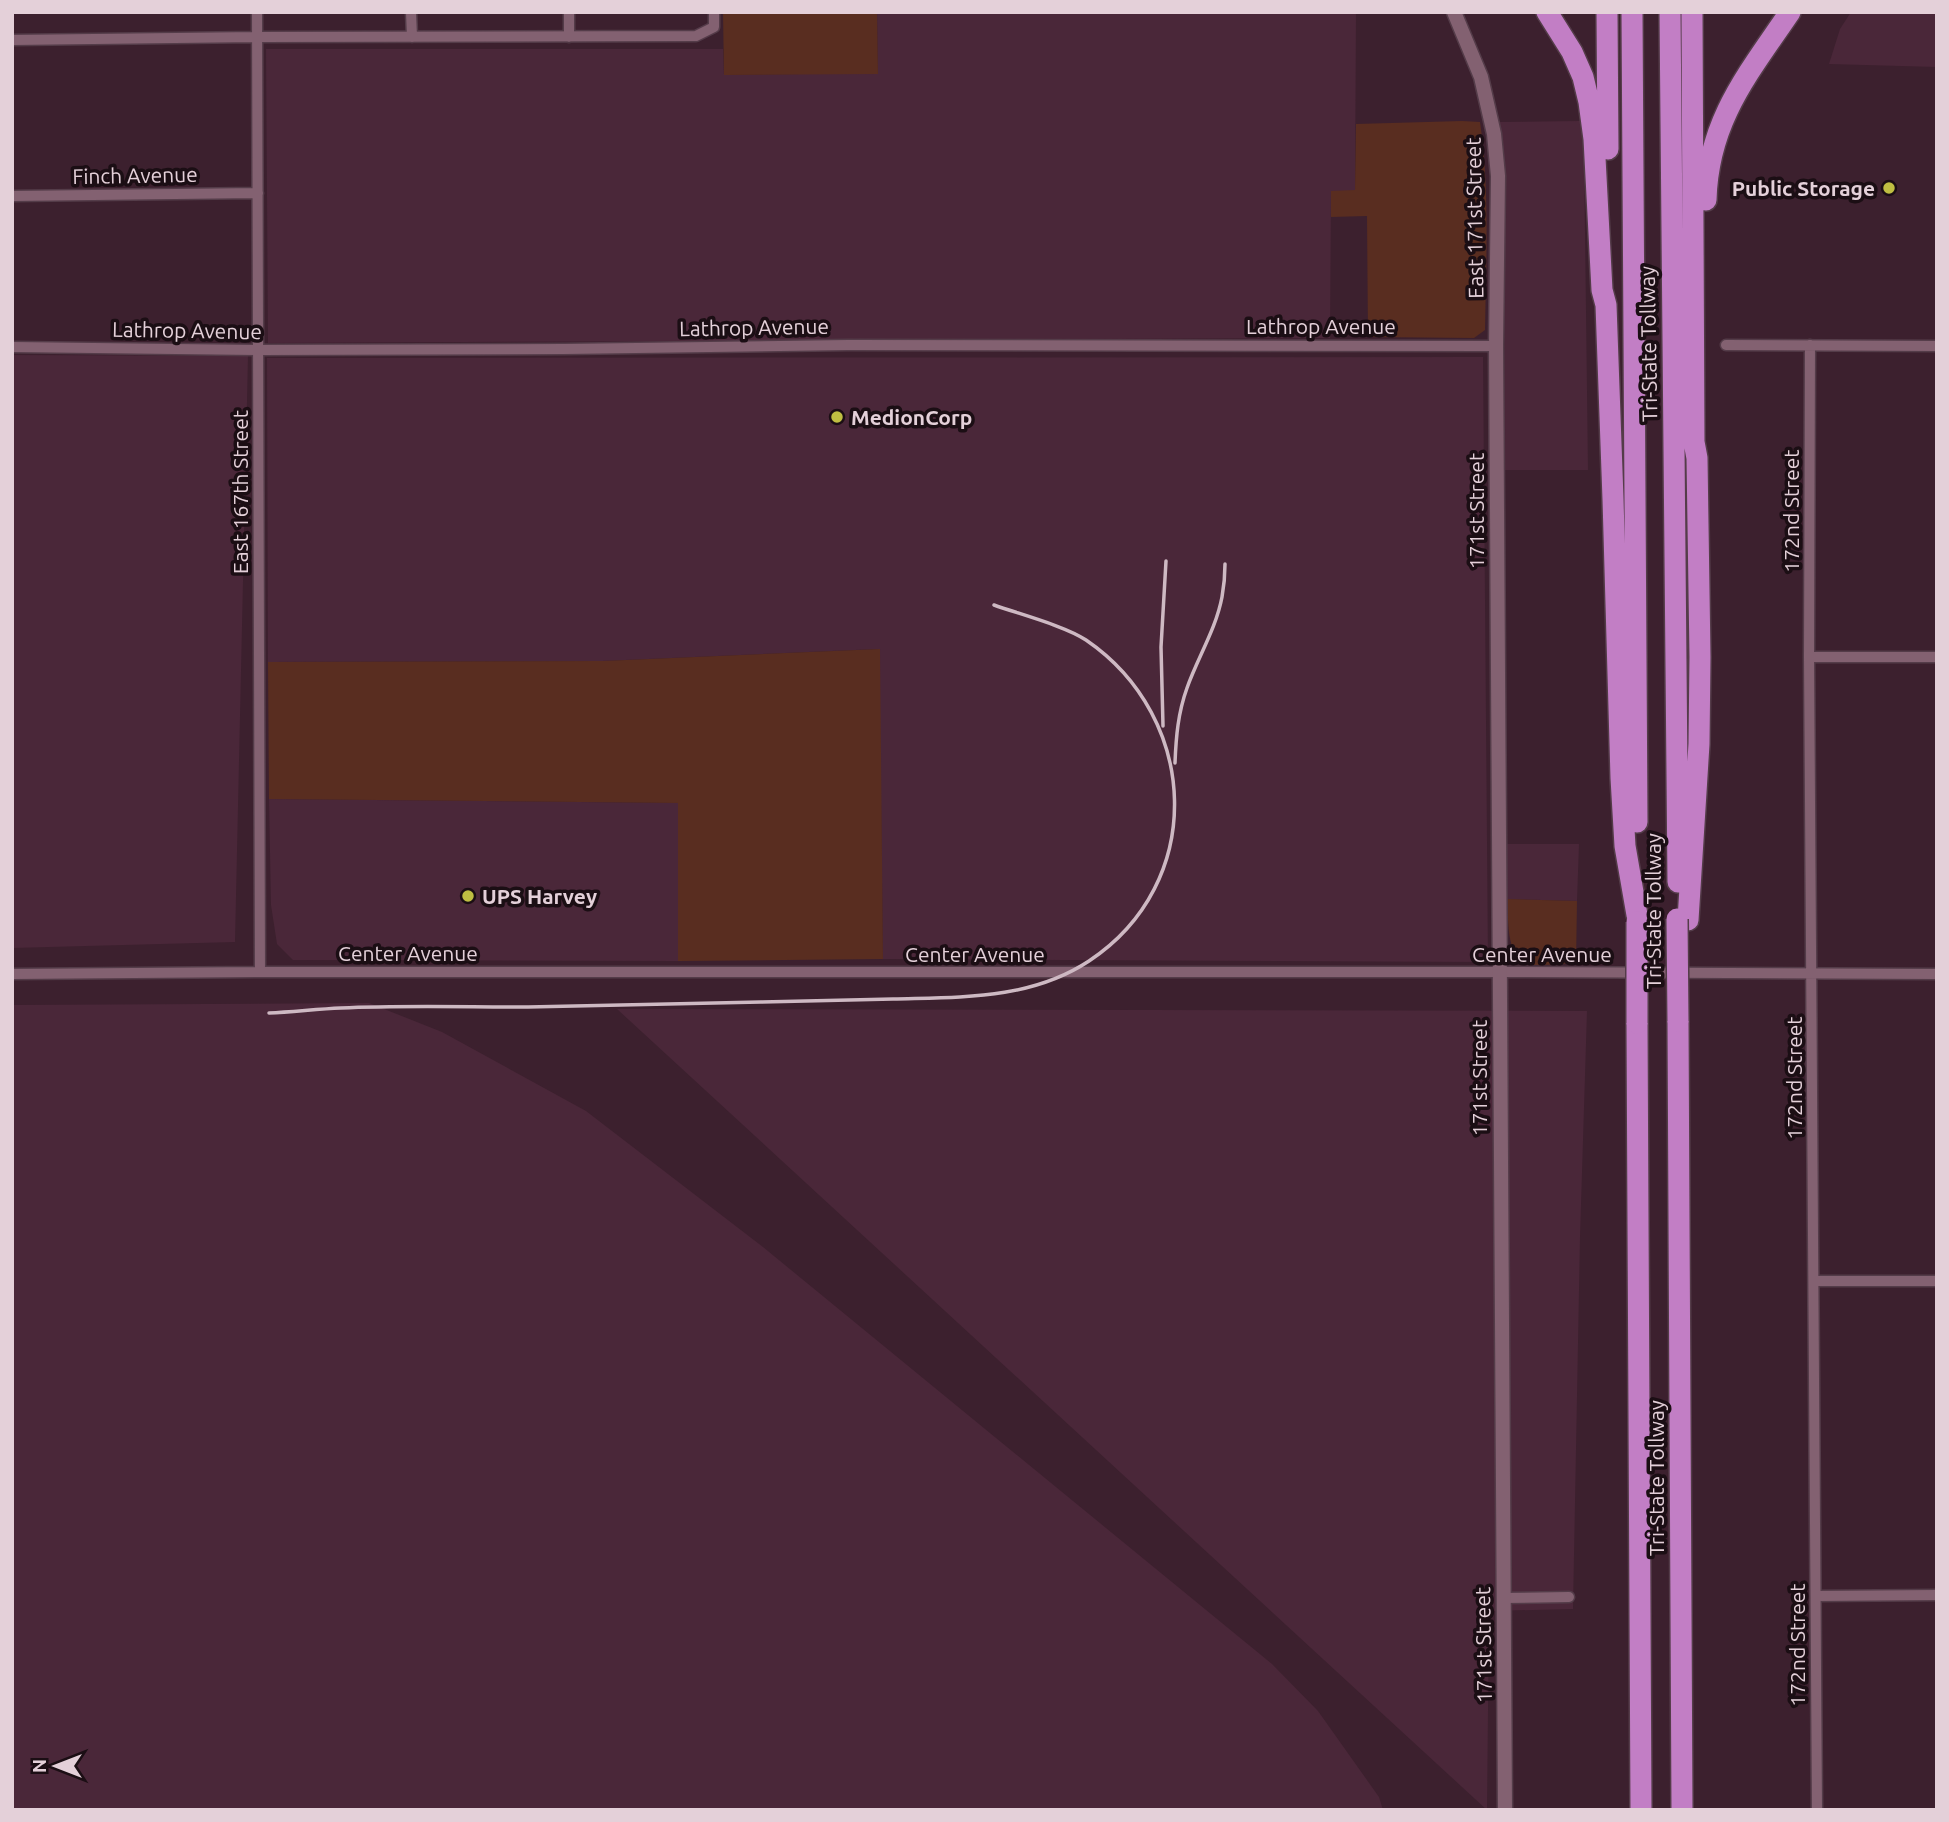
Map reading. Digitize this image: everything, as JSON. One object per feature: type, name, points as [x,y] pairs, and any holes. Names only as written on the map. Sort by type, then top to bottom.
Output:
[{"type":"highway","points":[[1547,12],[1572,52],[1583,77],[1595,150],[1602,290],[1606,305],[1621,778],[1625,846],[1637,919]]},
{"type":"highway","points":[[1606,12],[1610,289],[1606,305]]},
{"type":"highway","name":"Tri-State Tollway","points":[[1632,12],[1642,1810]]},
{"type":"highway","name":"Tri-State Tollway","points":[[1670,12],[1683,919],[1678,1017],[1682,1810]]},
{"type":"highway","points":[[1683,919],[1699,744],[1700,656],[1697,457],[1694,428],[1692,12]]},
{"type":"highway","points":[[1697,457],[1700,441],[1706,196],[1710,161],[1719,128],[1731,100],[1790,12]]},
{"type":"street","name":"East 167th Street","points":[[257,12],[260,972]]},
{"type":"street","points":[[411,12],[412,37]]},
{"type":"street","points":[[569,12],[569,37]]},
{"type":"street","points":[[12,40],[696,36],[714,27],[714,12]]},
{"type":"street","name":"East 171st Street","points":[[1454,12],[1481,77],[1494,134],[1498,176],[1496,346]]},
{"type":"street","name":"Finch Avenue","points":[[12,196],[258,193]]},
{"type":"street","name":"Lathrop Avenue","points":[[12,347],[259,350],[848,345],[1496,346]]},
{"type":"street","points":[[1726,345],[1937,346]]},
{"type":"street","name":"172nd Street","points":[[1811,345],[1810,657],[1817,1810]]},
{"type":"street","name":"171st Street","points":[[1496,346],[1505,1810]]},
{"type":"street","points":[[1810,657],[1937,657]]},
{"type":"street","name":"Center Avenue","points":[[12,974],[1937,974]]},
{"type":"street","points":[[1815,1281],[1937,1281]]},
{"type":"street","points":[[1816,1596],[1937,1595]]},
{"type":"street","points":[[1503,1598],[1569,1597]]},
{"type":"shaded area","points":[[723,12],[877,12],[878,74],[724,75]]},
{"type":"shaded area","points":[[877,12],[1356,12],[1355,191],[1331,191],[1330,338],[268,343],[266,49],[723,49],[724,75],[878,73]]},
{"type":"shaded area","points":[[1851,12],[1937,12],[1937,67],[1829,64],[1840,29]]},
{"type":"shaded area","points":[[1580,121],[1584,151],[1588,470],[1505,470],[1504,164],[1497,122]]},
{"type":"shaded area","points":[[1480,122],[1483,148],[1487,226],[1485,330],[1474,338],[1368,337],[1367,216],[1331,217],[1331,191],[1355,190],[1356,124]]},
{"type":"shaded area","points":[[12,355],[248,356],[235,942],[12,948]]},
{"type":"shaded area","points":[[1483,357],[1488,962],[883,959],[879,649],[603,661],[268,662],[267,358]]},
{"type":"shaded area","points":[[880,649],[883,959],[678,961],[678,803],[269,799],[268,662],[603,661]]},
{"type":"shaded area","points":[[269,799],[679,803],[678,961],[293,960],[277,944],[271,905]]},
{"type":"shaded area","points":[[1507,844],[1579,844],[1577,901],[1507,899]]},
{"type":"shaded area","points":[[1507,899],[1577,901],[1576,963],[1531,965],[1520,959],[1515,953],[1510,935]]},
{"type":"shaded area","points":[[369,1003],[442,1032],[586,1111],[763,1247],[1272,1664],[1318,1711],[1379,1797],[1383,1810],[12,1810],[12,1005]]},
{"type":"shaded area","points":[[617,1009],[1587,1011],[1573,1609],[1489,1611],[1487,1810]]},
{"type":"railway","points":[[1163,726],[1161,647],[1166,561]]},
{"type":"railway","points":[[1175,763],[1181,707],[1219,609],[1225,564]]},
{"type":"railway","points":[[269,1013],[364,1007],[555,1007],[944,998],[1019,990],[1066,974],[1089,961],[1127,928],[1154,889],[1170,846],[1174,801],[1168,755],[1151,712],[1124,673],[1086,640],[1054,625],[994,605]]},
{"type":"place","name":"Public Storage","points":[[1889,188]]},
{"type":"place","name":"MedionCorp","points":[[837,417]]},
{"type":"place","name":"UPS Harvey","points":[[468,896]]}]
